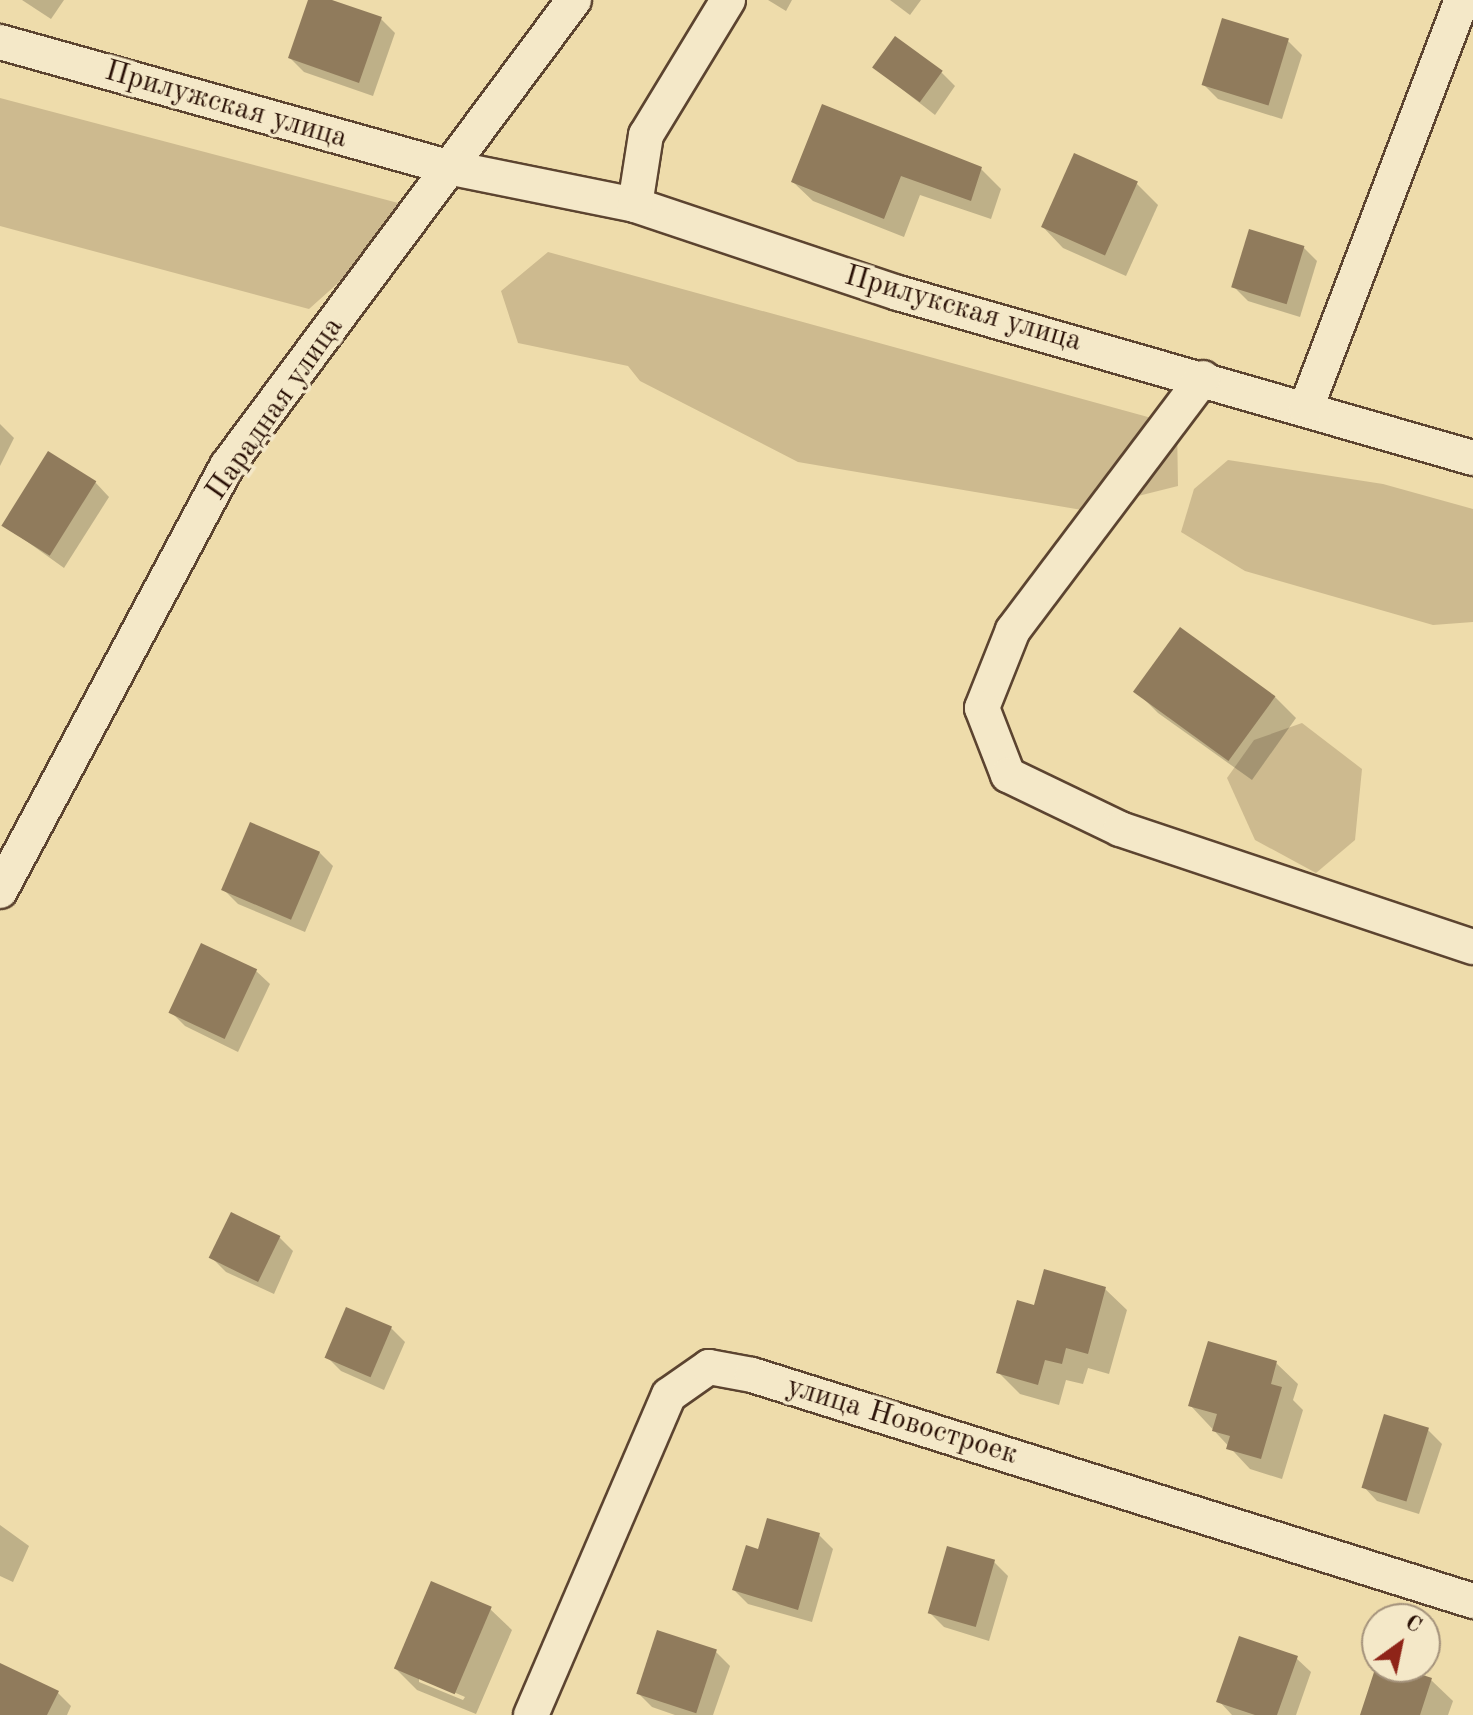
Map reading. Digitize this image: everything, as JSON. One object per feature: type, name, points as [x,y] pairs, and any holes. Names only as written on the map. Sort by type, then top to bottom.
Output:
[{"type":"street","name":"Парадная улица","points":[[0,891],[227,466],[452,168],[574,0]]},
{"type":"street","points":[[635,205],[646,135],[728,0]]},
{"type":"street","points":[[1306,408],[1462,0]]},
{"type":"street","name":"Прилужская улица","points":[[0,42],[452,168]]},
{"type":"street","name":"Прилукская улица","points":[[452,168],[635,205],[898,293],[1203,378],[1473,458]]},
{"type":"street","points":[[1203,378],[1013,630],[982,708],[1008,775],[1120,829],[1473,947]]},
{"type":"street","name":"улица Новостроек","points":[[531,1715],[669,1395],[709,1367],[752,1375],[1473,1601]]},
{"type":"shaded area","points":[[0,98],[421,209],[309,309],[0,226]]},
{"type":"shaded area","points":[[548,252],[1177,425],[1178,486],[1082,510],[798,462],[640,381],[628,366],[518,343],[501,291]]},
{"type":"shaded area","points":[[1228,460],[1383,484],[1473,509],[1473,622],[1433,625],[1245,571],[1181,532],[1194,489]]},
{"type":"shaded area","points":[[1302,723],[1362,769],[1355,840],[1316,873],[1255,840],[1227,778],[1254,740]]},
{"type":"building","points":[[308,0],[332,0],[382,17],[359,83],[288,58]]},
{"type":"building","points":[[1222,18],[1289,38],[1268,105],[1202,85]]},
{"type":"building","points":[[895,36],[943,71],[920,102],[872,68]]},
{"type":"building","points":[[822,104],[982,167],[971,201],[901,176],[884,219],[791,182]]},
{"type":"building","points":[[1074,153],[1138,181],[1105,255],[1041,227]]},
{"type":"building","points":[[1249,229],[1304,246],[1287,304],[1231,287]]},
{"type":"building","points":[[48,451],[96,481],[50,556],[1,526]]},
{"type":"building","points":[[1180,627],[1275,696],[1228,761],[1133,692]]},
{"type":"building","points":[[250,822],[320,852],[291,920],[221,890]]},
{"type":"building","points":[[201,943],[257,969],[225,1039],[168,1013]]},
{"type":"building","points":[[231,1212],[280,1236],[258,1282],[209,1258]]},
{"type":"building","points":[[1044,1269],[1106,1287],[1088,1354],[1066,1348],[1062,1364],[1045,1360],[1038,1385],[996,1373],[1017,1300],[1034,1305]]},
{"type":"building","points":[[346,1307],[392,1327],[371,1377],[325,1358]]},
{"type":"building","points":[[1208,1341],[1277,1361],[1271,1384],[1282,1387],[1261,1459],[1226,1449],[1230,1436],[1212,1431],[1217,1414],[1188,1406]]},
{"type":"building","points":[[1384,1414],[1429,1428],[1406,1501],[1361,1488]]},
{"type":"building","points":[[767,1518],[820,1533],[798,1610],[732,1590],[746,1545],[758,1549]]},
{"type":"building","points":[[947,1546],[995,1560],[976,1627],[928,1613]]},
{"type":"building","points":[[431,1581],[492,1607],[455,1694],[394,1668]]},
{"type":"building","points":[[657,1630],[717,1649],[696,1713],[636,1694]]},
{"type":"building","points":[[1239,1636],[1298,1656],[1277,1715],[1255,1715],[1216,1702]]},
{"type":"building","points":[[0,1663],[59,1691],[47,1715],[0,1715]]},
{"type":"building","points":[[1370,1683],[1430,1683],[1420,1715],[1360,1715]]}]
